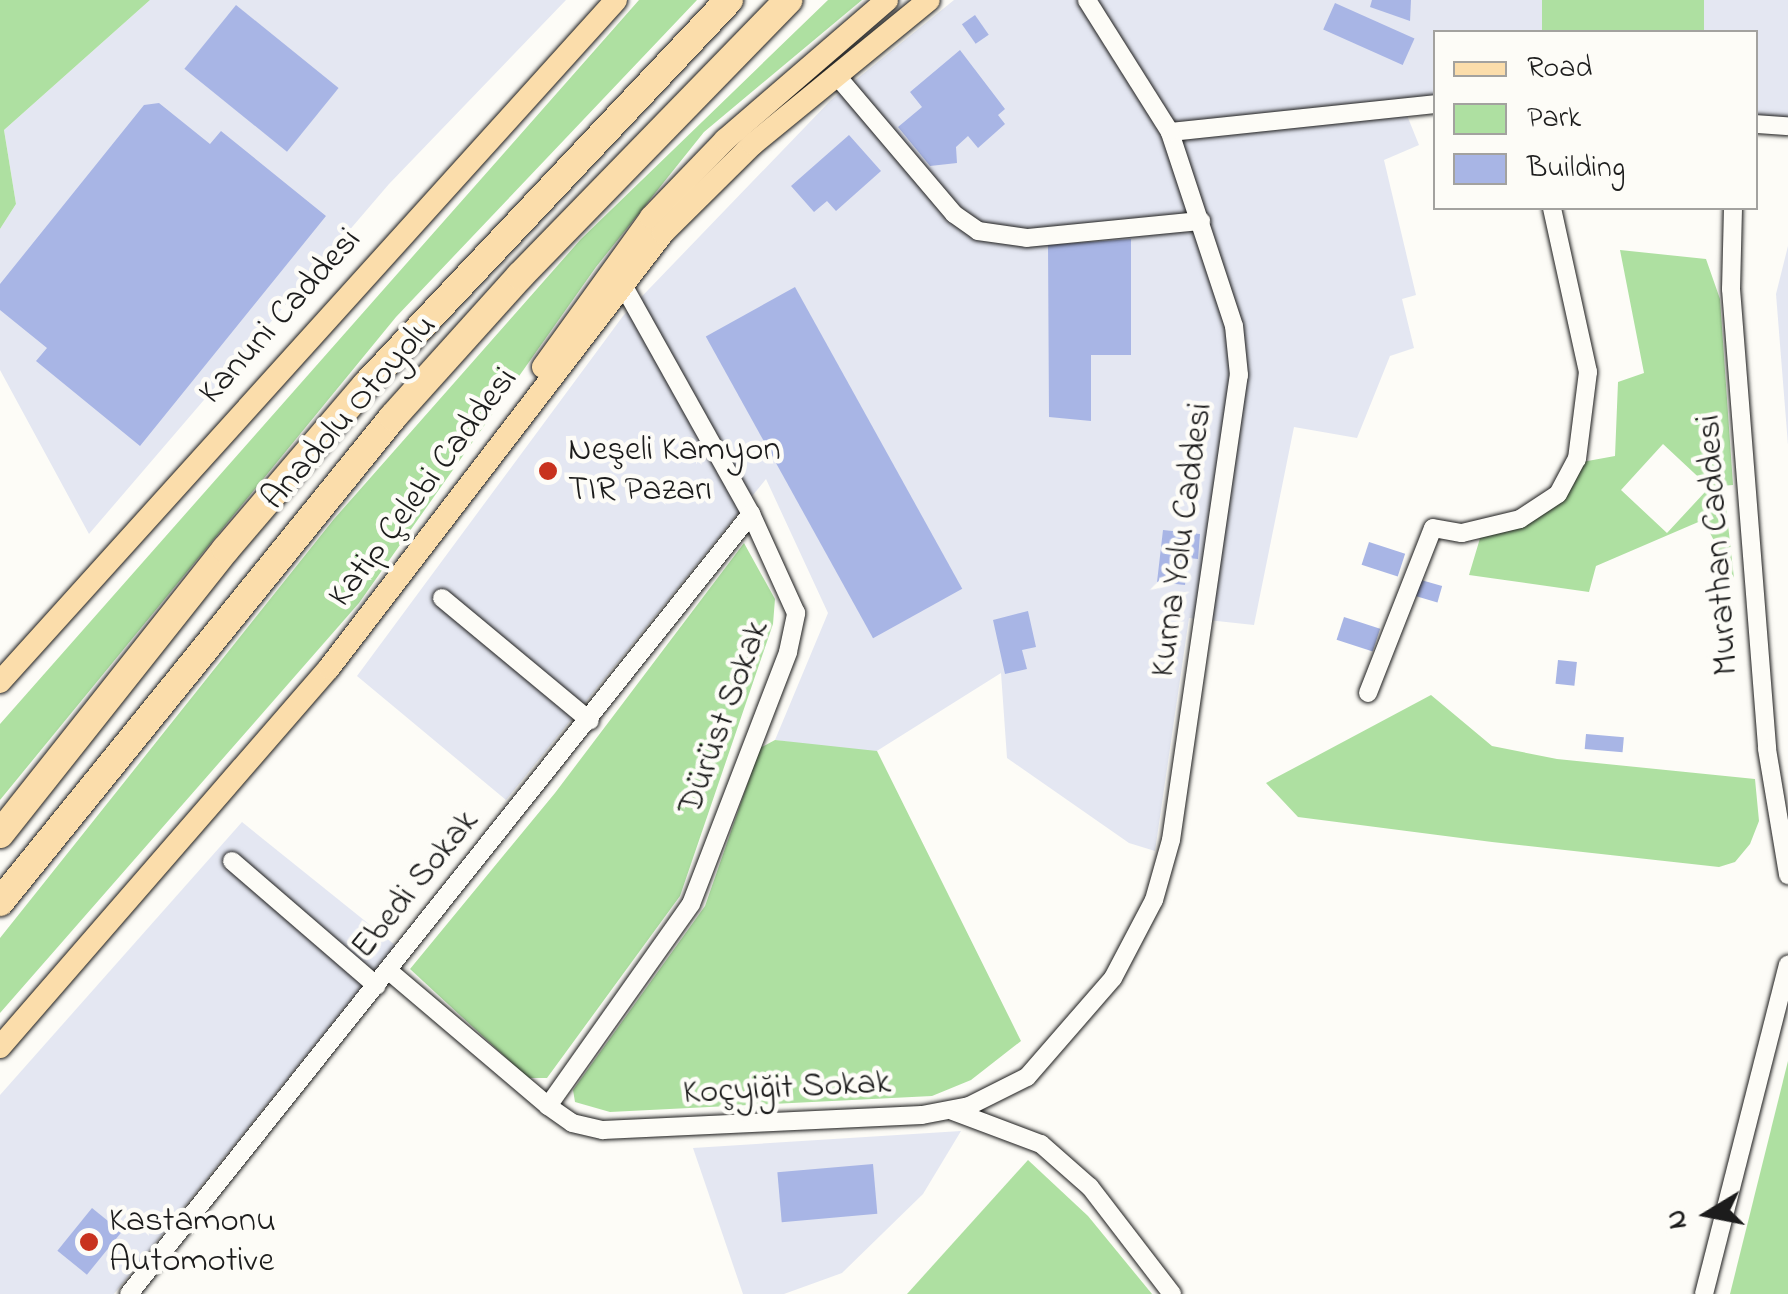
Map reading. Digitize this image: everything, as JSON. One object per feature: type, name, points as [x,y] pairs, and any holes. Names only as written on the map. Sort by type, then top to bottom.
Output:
[{"type":"highway","name":"Anadolu Otoyolu","points":[[0,834],[226,549],[366,385],[729,0]]},
{"type":"highway","name":"Anadolu Otoyolu","points":[[0,902],[393,417],[520,276],[788,0]]},
{"type":"main road","name":"Kanuni Caddesi","points":[[0,682],[616,0]]},
{"type":"main road","points":[[408,570],[650,217],[725,140],[888,0]]},
{"type":"main road","name":"Katip Çelebi Caddesi","points":[[0,1047],[223,794],[408,570],[623,285],[706,186],[929,0]]},
{"type":"street","name":"Kurna Yolu Caddesi","points":[[1027,1077],[1128,955],[1154,900],[1172,840],[1239,375],[1234,326],[1170,132],[1087,0]]},
{"type":"street","points":[[837,76],[954,214],[978,231],[1027,238],[1201,221]]},
{"type":"street","points":[[1170,132],[1433,104]]},
{"type":"street","points":[[1758,124],[1788,126]]},
{"type":"street","points":[[1368,692],[1432,528],[1462,534],[1520,519],[1558,494],[1578,459],[1588,372],[1552,210]]},
{"type":"street","name":"Murathan Caddesi","points":[[1733,210],[1732,289],[1767,748],[1788,875]]},
{"type":"street","name":"Dürüst Sokak","points":[[548,1106],[684,918],[788,652],[794,597],[623,285]]},
{"type":"street","name":"Ebedi Sokak","points":[[129,1294],[590,721],[751,514]]},
{"type":"street","points":[[442,598],[590,721]]},
{"type":"street","points":[[232,861],[376,986]]},
{"type":"street","points":[[1704,1294],[1788,964]]},
{"type":"street","name":"Koçyiğit Sokak","points":[[389,971],[548,1106],[572,1123],[604,1130],[951,1110],[1027,1077]]},
{"type":"street","points":[[951,1110],[1042,1144],[1090,1187],[1172,1294]]},
{"type":"shaded area","points":[[150,0],[566,0],[389,184],[89,534],[0,370],[0,229],[16,204],[4,130]]},
{"type":"shaded area","points":[[954,0],[1788,0],[1788,120],[1758,118],[1758,30],[1433,30],[1433,99],[1400,98],[1419,145],[1384,160],[1416,295],[1402,299],[1414,348],[1390,356],[1357,438],[1294,427],[1254,625],[1189,618],[1155,851],[1129,843],[1007,758],[1001,673],[872,754],[775,740],[828,613],[766,479],[506,800],[357,676],[623,316],[831,100]]},
{"type":"shaded area","points":[[1788,246],[1788,445],[1776,294]]},
{"type":"shaded area","points":[[242,822],[395,945],[114,1294],[0,1294],[0,1095]]},
{"type":"shaded area","points":[[961,1131],[923,1194],[842,1273],[784,1294],[743,1294],[693,1148]]},
{"type":"green space","points":[[0,0],[150,0],[4,130],[16,204],[0,229]]},
{"type":"green space","points":[[639,0],[697,0],[396,317],[0,800],[0,724]]},
{"type":"green space","points":[[828,0],[862,0],[704,132],[596,267],[359,603],[0,1013],[0,938],[334,519],[581,239]]},
{"type":"green space","points":[[1542,0],[1704,0],[1704,30],[1542,30]]},
{"type":"green space","points":[[1620,250],[1706,259],[1720,299],[1733,485],[1709,487],[1663,444],[1621,490],[1667,533],[1705,492],[1724,489],[1734,578],[1703,520],[1596,566],[1589,592],[1469,575],[1481,535],[1524,526],[1573,486],[1582,462],[1615,456],[1618,382],[1644,373]]},
{"type":"green space","points":[[744,543],[775,599],[773,624],[680,896],[547,1078],[528,1078],[410,969],[555,793]]},
{"type":"green space","points":[[1431,695],[1492,746],[1557,759],[1755,779],[1759,821],[1750,844],[1735,862],[1719,867],[1492,842],[1298,817],[1266,783]]},
{"type":"green space","points":[[775,740],[877,751],[1021,1041],[971,1080],[932,1096],[610,1112],[575,1102],[573,1090],[705,906],[760,748]]},
{"type":"green space","points":[[1788,1061],[1788,1294],[1730,1294]]},
{"type":"green space","points":[[1028,1160],[1088,1216],[1152,1294],[907,1294]]},
{"type":"building","points":[[1372,0],[1411,0],[1410,21],[1370,7]]},
{"type":"building","points":[[1335,3],[1414,38],[1403,65],[1323,29]]},
{"type":"building","points":[[236,5],[339,88],[287,152],[184,69]]},
{"type":"building","points":[[975,15],[989,35],[976,44],[962,24]]},
{"type":"building","points":[[960,50],[1005,109],[998,115],[1005,124],[978,148],[968,136],[956,147],[957,163],[930,166],[898,127],[922,107],[910,92]]},
{"type":"building","points":[[159,103],[210,144],[221,131],[326,216],[140,446],[36,361],[47,348],[0,310],[0,284],[144,105]]},
{"type":"building","points":[[849,135],[881,171],[836,211],[827,201],[814,212],[791,186]]},
{"type":"building","points":[[1131,239],[1131,355],[1091,355],[1091,421],[1049,417],[1048,245]]},
{"type":"building","points":[[795,287],[962,589],[873,638],[706,336]]},
{"type":"building","points":[[1163,530],[1200,534],[1198,559],[1188,558],[1185,585],[1157,582]]},
{"type":"building","points":[[1369,542],[1405,554],[1398,577],[1362,565]]},
{"type":"building","points":[[1421,580],[1442,586],[1437,602],[1416,596]]},
{"type":"building","points":[[1028,611],[1036,647],[1022,650],[1027,669],[1005,674],[993,620]]},
{"type":"building","points":[[1344,617],[1380,629],[1373,652],[1337,640]]},
{"type":"building","points":[[1558,660],[1577,662],[1574,686],[1555,684]]},
{"type":"building","points":[[1586,734],[1624,737],[1623,752],[1585,749]]},
{"type":"building","points":[[873,1164],[877,1214],[782,1222],[777,1172]]},
{"type":"building","name":"Kastamonu Automotive","points":[[92,1208],[122,1232],[87,1275],[57,1251]]},
{"type":"place","name":"Neşeli Kamyon TIR Pazarı","points":[[548,471]]},
{"type":"place","name":"Kastamonu Automotive","points":[[89,1242]]}]
